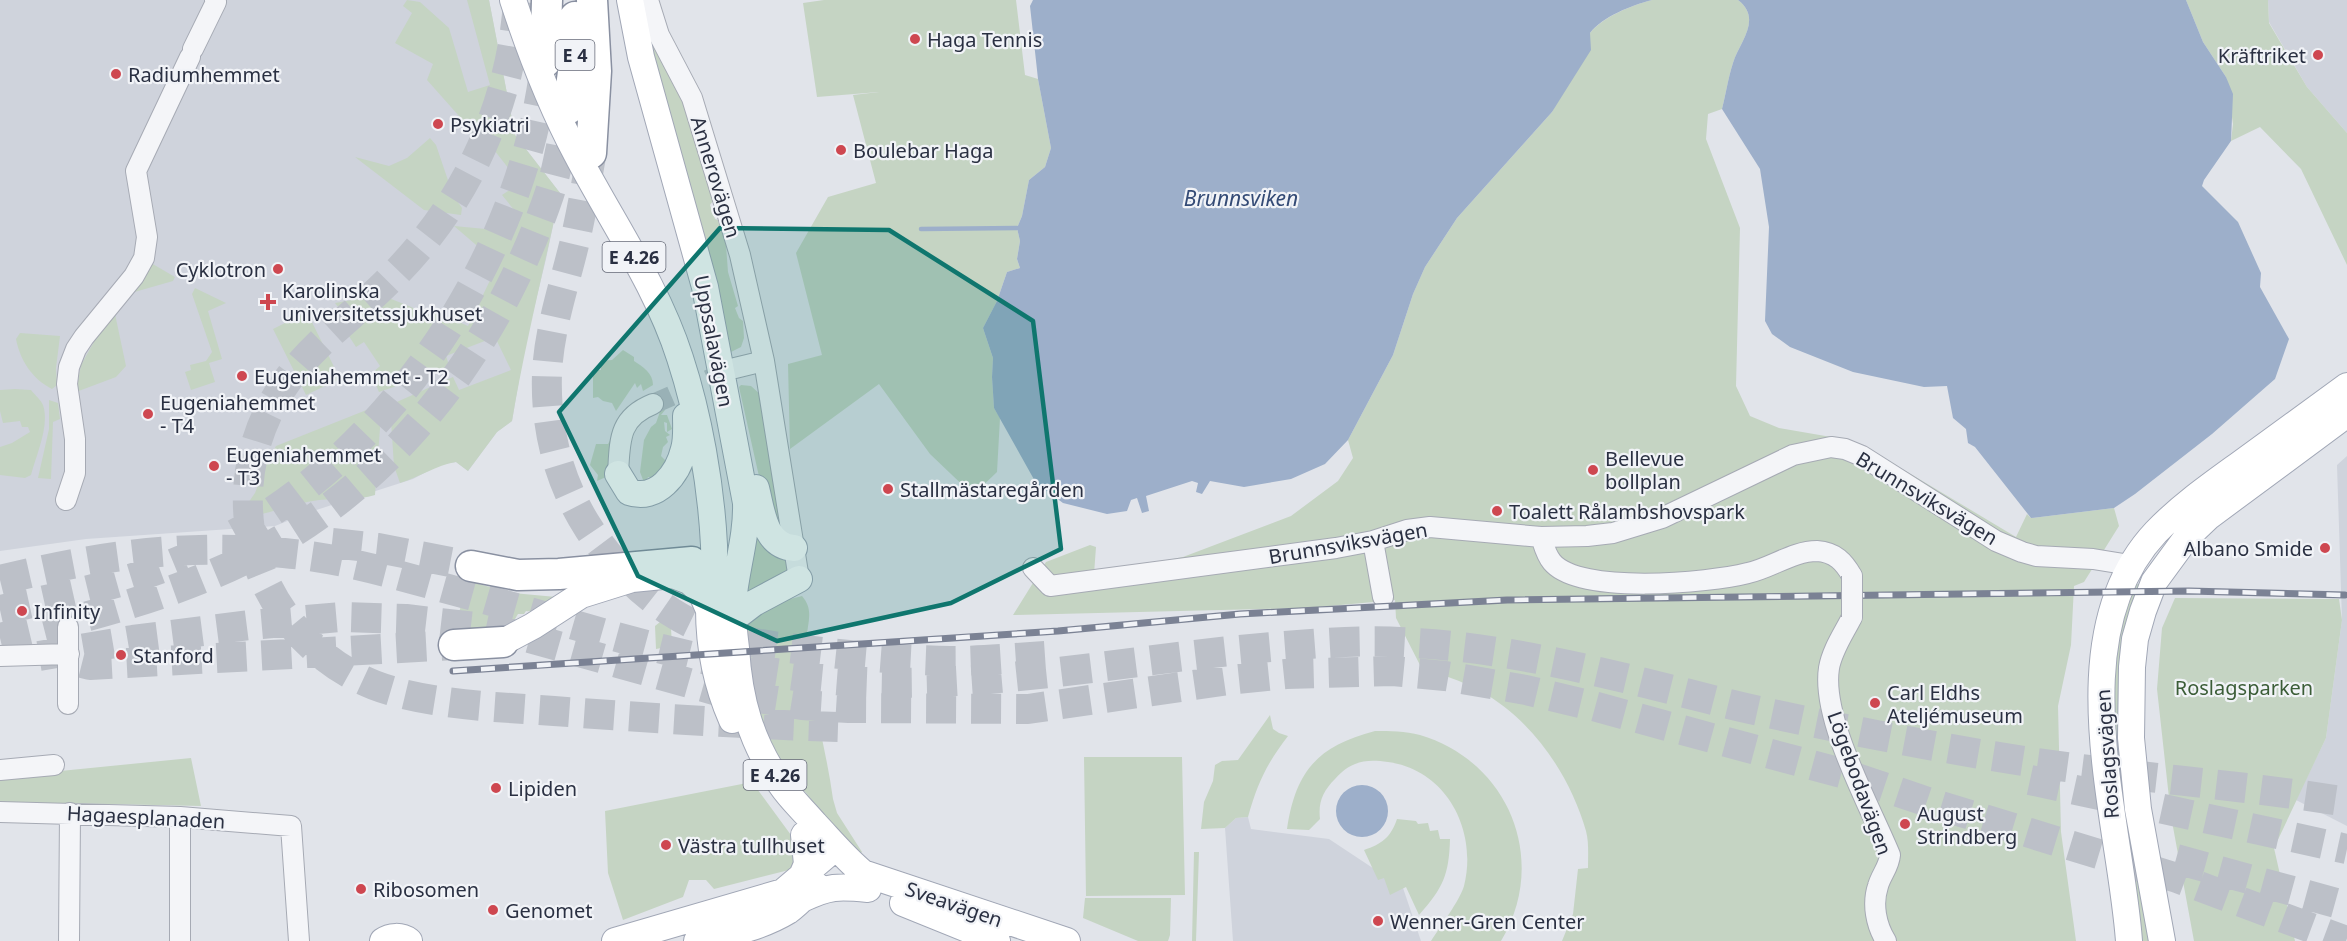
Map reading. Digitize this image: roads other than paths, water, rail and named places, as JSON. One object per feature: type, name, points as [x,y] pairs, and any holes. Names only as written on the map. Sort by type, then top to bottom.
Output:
[{"type":"highway","name":"E 4","points":[[545,62],[547,0]]},
{"type":"highway","name":"E 4","points":[[568,109],[576,50],[574,0]]},
{"type":"highway","points":[[591,153],[596,71],[592,0]]},
{"type":"highway","points":[[471,566],[518,575],[702,567]]},
{"type":"highway","points":[[454,645],[503,642]]},
{"type":"main road","name":"Uppsalavägen","points":[[513,0],[537,71],[577,155],[632,252],[665,318],[681,358],[700,430],[713,529],[702,567]]},
{"type":"main road","name":"Uppsalavägen","points":[[630,0],[640,57],[729,376],[746,502],[746,534],[725,611],[739,689],[751,730],[782,786],[835,858]]},
{"type":"main road","points":[[729,376],[765,526],[777,543],[794,548]]},
{"type":"main road","points":[[618,474],[629,492],[638,495],[649,495],[670,479],[684,448],[686,380]]},
{"type":"main road","name":"Roslagsvägen","points":[[2128,941],[2126,908],[2106,777],[2101,697],[2107,635],[2115,604],[2130,565],[2155,533],[2188,502],[2347,386]]},
{"type":"main road","name":"Roslagsvägen","points":[[2162,941],[2138,810],[2131,738],[2129,700],[2132,667],[2135,639],[2143,611],[2154,582],[2187,537],[2208,517],[2347,414]]},
{"type":"main road","points":[[702,567],[726,585],[725,611],[711,639],[718,680],[742,743],[804,835],[835,858],[842,875],[868,889]]},
{"type":"main road","points":[[503,642],[581,595],[632,579],[673,575],[689,582],[725,611]]},
{"type":"main road","points":[[725,611],[754,603],[799,579]]},
{"type":"main road","points":[[697,941],[735,933],[768,921],[789,910],[807,864],[804,835]]},
{"type":"main road","points":[[795,890],[835,858]]},
{"type":"main road","name":"Sveavägen","points":[[835,858],[863,873],[1066,941]]},
{"type":"main road","points":[[615,941],[795,890],[847,887],[868,889]]},
{"type":"main road","name":"Sveavägen","points":[[868,889],[998,941]]},
{"type":"main road","points":[[383,941],[389,937],[404,938],[409,941]]},
{"type":"street","name":"Annerovägen","points":[[648,0],[659,35],[692,98],[740,255],[764,361],[799,579]]},
{"type":"street","points":[[66,500],[75,473],[75,439],[67,384],[69,367],[76,349],[134,276],[144,258],[147,237],[136,171],[215,1]]},
{"type":"street","points":[[729,376],[764,361]]},
{"type":"street","points":[[618,474],[620,437],[628,421],[638,411],[653,404]]},
{"type":"street","name":"Brunnsviksvägen","points":[[1033,568],[1050,586],[1073,585],[1373,541],[1407,530],[1430,527],[1541,537],[1587,536],[1640,526],[1662,518],[1793,455],[1831,447],[1845,449],[1862,456],[1996,541],[2022,552],[2036,556],[2093,559],[2130,565]]},
{"type":"street","name":"Lögebodavägen","points":[[1541,537],[1553,564],[1595,582],[1629,583],[1720,578],[1749,573],[1802,553],[1819,551],[1832,554],[1843,562],[1852,576],[1852,617],[1835,651],[1828,680],[1834,718],[1852,769],[1890,855],[1887,869],[1878,885],[1875,901],[1877,919],[1886,941]]},
{"type":"street","points":[[1373,541],[1383,597]]},
{"type":"street","points":[[68,627],[68,704]]},
{"type":"street","points":[[0,656],[69,654]]},
{"type":"street","points":[[0,770],[54,765]]},
{"type":"street","name":"Hagaesplanaden","points":[[0,812],[180,818],[291,826],[299,941]]},
{"type":"street","points":[[69,813],[69,941]]},
{"type":"street","points":[[180,818],[180,941]]},
{"type":"water","name":"Brunnsviken","points":[[1033,0],[1652,0],[1618,12],[1595,27],[1590,33],[1591,50],[1552,112],[1457,218],[1425,267],[1413,294],[1393,355],[1348,440],[1325,464],[1291,479],[1244,487],[1210,481],[1202,494],[1196,492],[1198,483],[1192,481],[1146,496],[1149,511],[1142,513],[1137,498],[1131,500],[1127,511],[1107,514],[1063,503],[1036,483],[994,408],[993,358],[983,328],[997,301],[1007,272],[1020,268],[1017,259],[1020,241],[1017,228],[1022,216],[1029,180],[1045,167],[1051,148],[1038,79],[1030,6]]},
{"type":"water","points":[[1738,0],[2186,0],[2203,42],[2226,77],[2233,94],[2231,141],[2202,186],[2238,222],[2261,273],[2260,287],[2289,339],[2275,379],[2212,434],[2114,508],[2031,518],[1975,447],[1968,443],[1966,429],[1953,418],[1947,386],[1924,387],[1853,372],[1790,347],[1772,334],[1765,321],[1769,227],[1760,169],[1722,109],[1733,63],[1749,23],[1749,15]]},
{"type":"water","points":[[1357,785],[1367,785],[1381,792],[1388,811],[1381,830],[1367,837],[1357,837],[1347,833],[1340,826],[1336,816],[1336,806],[1340,796],[1347,789]]},
{"type":"waterway","points":[[921,229],[1017,228]]},
{"type":"tunnel","points":[[518,2],[514,41],[506,79],[480,152],[462,186],[441,219],[391,278],[300,364],[267,414],[253,453],[248,495],[251,537],[257,561],[267,585],[279,607],[311,645],[330,661],[351,674],[394,692],[439,701],[486,706],[838,727]]},
{"type":"tunnel","points":[[235,534],[294,496],[349,449],[399,395],[443,335],[481,270],[511,203],[532,134],[545,65]]},
{"type":"tunnel","points":[[0,638],[135,603],[213,574],[272,545],[327,509],[377,468],[422,421],[461,369],[496,314],[525,256],[549,195],[568,111]]},
{"type":"tunnel","points":[[591,156],[578,227],[551,337],[547,395],[548,415],[562,474],[578,511],[606,553],[636,585],[671,612],[702,628],[753,643],[913,660],[962,661],[1045,656]]},
{"type":"tunnel","points":[[653,404],[733,369]]},
{"type":"tunnel","points":[[332,543],[378,548],[471,566]]},
{"type":"tunnel","points":[[0,580],[106,558],[176,551],[247,550],[305,555],[387,572],[664,650],[752,669],[856,682],[916,683],[975,680],[1212,653],[1326,643],[1380,641],[1453,646],[1564,664],[1766,713],[1968,752],[2074,768],[2347,802]]},
{"type":"tunnel","points":[[0,610],[116,583],[184,559]]},
{"type":"tunnel","points":[[39,656],[133,640],[250,625],[341,617],[406,619],[484,628],[526,637],[721,692],[802,705],[849,708],[1028,709],[1228,680],[1286,674],[1393,671],[1445,676],[1526,690],[1593,706],[1845,774],[1928,802],[2177,878],[2346,941]]},
{"type":"tunnel","points":[[82,663],[90,665],[454,645]]},
{"type":"tunnel","points":[[2030,780],[2347,849]]},
{"type":"tunnel","points":[[2176,859],[2347,906]]},
{"type":"railway","points":[[453,671],[1058,631],[1240,614],[1507,600],[2189,591],[2345,595]]},
{"type":"place","name":"Haga Tennis","points":[[915,39]]},
{"type":"place","name":"Kräftriket","points":[[2318,55]]},
{"type":"place","name":"Radiumhemmet","points":[[116,74]]},
{"type":"place","name":"Psykiatri","points":[[438,124]]},
{"type":"place","name":"Boulebar Haga","points":[[841,150]]},
{"type":"place","name":"Cyklotron","points":[[278,269]]},
{"type":"place","name":"Karolinska universitetssjukhuset","points":[[268,302]]},
{"type":"place","name":"Eugeniahemmet - T2","points":[[242,376]]},
{"type":"place","name":"Eugeniahemmet - T4","points":[[148,414]]},
{"type":"place","name":"Eugeniahemmet - T3","points":[[214,466]]},
{"type":"place","name":"Bellevue bollplan","points":[[1593,470]]},
{"type":"place","name":"Stallmästaregården","points":[[888,489]]},
{"type":"place","name":"Toalett Rålambshovspark","points":[[1497,511]]},
{"type":"place","name":"Albano Smide","points":[[2325,548]]},
{"type":"place","name":"Infinity","points":[[22,611]]},
{"type":"place","name":"Stanford","points":[[121,655]]},
{"type":"place","name":"Carl Eldhs Ateljémuseum","points":[[1875,703]]},
{"type":"place","name":"Lipiden","points":[[496,788]]},
{"type":"place","name":"August Strindberg","points":[[1905,824]]},
{"type":"place","name":"Västra tullhuset","points":[[666,845]]},
{"type":"place","name":"Ribosomen","points":[[361,889]]},
{"type":"place","name":"Genomet","points":[[493,910]]},
{"type":"place","name":"Wenner-Gren Center","points":[[1378,921]]},
{"type":"park label","name":"Roslagsparken","points":[[2244,687]]}]
